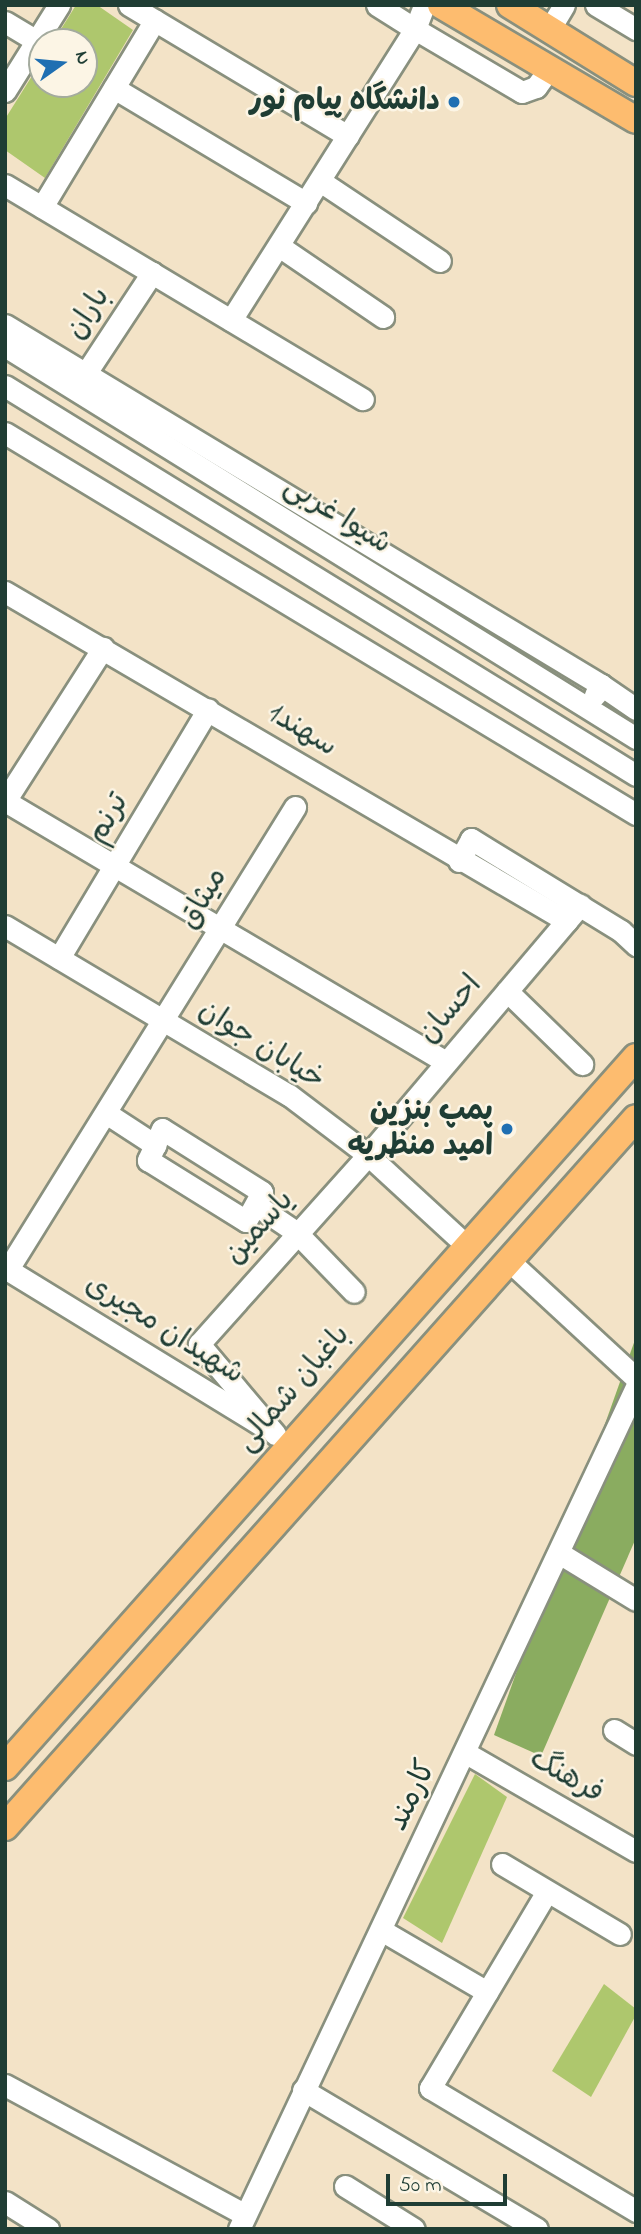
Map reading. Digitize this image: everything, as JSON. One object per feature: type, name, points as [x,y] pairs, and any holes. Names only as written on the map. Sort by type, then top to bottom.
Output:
[{"type":"main road","points":[[441,5],[625,114],[633,81],[510,5]]},
{"type":"main road","name":"باغبان شمالی","points":[[5,1768],[283,1439],[466,1245],[636,1058]]},
{"type":"main road","points":[[5,1827],[636,1118]]},
{"type":"street","points":[[45,28],[59,5]]},
{"type":"street","points":[[129,5],[348,136]]},
{"type":"street","points":[[377,5],[522,92],[536,87],[549,69]]},
{"type":"street","points":[[231,320],[415,29],[424,5]]},
{"type":"street","points":[[550,30],[564,5]]},
{"type":"street","points":[[596,5],[636,29]]},
{"type":"street","points":[[42,207],[155,20]]},
{"type":"street","points":[[5,22],[28,36]]},
{"type":"street","points":[[5,91],[28,55]]},
{"type":"street","points":[[114,88],[306,202]]},
{"type":"street","points":[[320,181],[440,261]]},
{"type":"street","points":[[5,185],[363,399]]},
{"type":"street","points":[[279,246],[383,317]]},
{"type":"street","name":"باران","points":[[81,380],[152,273]]},
{"type":"street","points":[[5,325],[81,380],[601,685],[636,709]]},
{"type":"street","name":"شیوا غربی","points":[[5,346],[81,380],[636,738]]},
{"type":"street","points":[[5,386],[636,775]]},
{"type":"street","points":[[5,433],[636,814]]},
{"type":"street","name":"1سهند","points":[[5,592],[208,709],[460,861],[471,839],[574,913]]},
{"type":"street","points":[[103,648],[5,801],[446,1062]]},
{"type":"street","points":[[587,707],[601,685]]},
{"type":"street","name":"ترنم","points":[[58,958],[208,709]]},
{"type":"street","name":"میثاق","points":[[7,1268],[164,1022],[295,807]]},
{"type":"street","points":[[574,913],[636,945]]},
{"type":"street","name":"احسان","points":[[368,1155],[574,913]]},
{"type":"street","name":"خیابان جوان","points":[[5,926],[289,1095],[368,1155],[466,1245]]},
{"type":"street","points":[[507,991],[582,1064]]},
{"type":"street","points":[[106,1113],[155,1145]]},
{"type":"street","points":[[162,1129],[262,1192],[246,1221],[148,1160],[155,1145],[162,1129]]},
{"type":"street","name":"یاسمین","points":[[283,1439],[199,1343],[368,1155]]},
{"type":"street","points":[[256,1205],[296,1232],[354,1292]]},
{"type":"street","points":[[508,1259],[636,1378]]},
{"type":"street","name":"شهیدان مجیری","points":[[7,1268],[283,1439]]},
{"type":"street","name":"کارمند","points":[[242,2222],[466,1753],[636,1387]]},
{"type":"street","points":[[559,1553],[636,1600]]},
{"type":"street","points":[[614,1730],[635,1743]]},
{"type":"street","name":"فرهنگ","points":[[466,1753],[636,1852]]},
{"type":"street","points":[[502,1864],[546,1893],[620,1934]]},
{"type":"street","points":[[546,1893],[430,2088],[636,2211]]},
{"type":"street","points":[[381,1930],[487,1992]]},
{"type":"street","points":[[5,2085],[242,2222]]},
{"type":"street","points":[[303,2090],[537,2229]]},
{"type":"street","points":[[345,2186],[408,2227]]},
{"type":"street","points":[[5,2202],[48,2229]]},
{"type":"green space","points":[[76,5],[97,5],[133,30],[98,89],[98,28],[62,28]]},
{"type":"green space","points":[[28,82],[28,98],[93,98],[45,178],[5,150],[5,119]]},
{"type":"green space","points":[[636,1337],[636,1538],[541,1756],[494,1735]]},
{"type":"green space","points":[[475,1774],[507,1797],[442,1943],[403,1918]]},
{"type":"green space","points":[[604,1984],[636,2009],[636,2015],[591,2097],[552,2071]]},
{"type":"place","name":"دانشگاه پیام نور","points":[[454,102]]},
{"type":"place","name":"پمپ بنزین امید منظریه","points":[[507,1129]]}]
